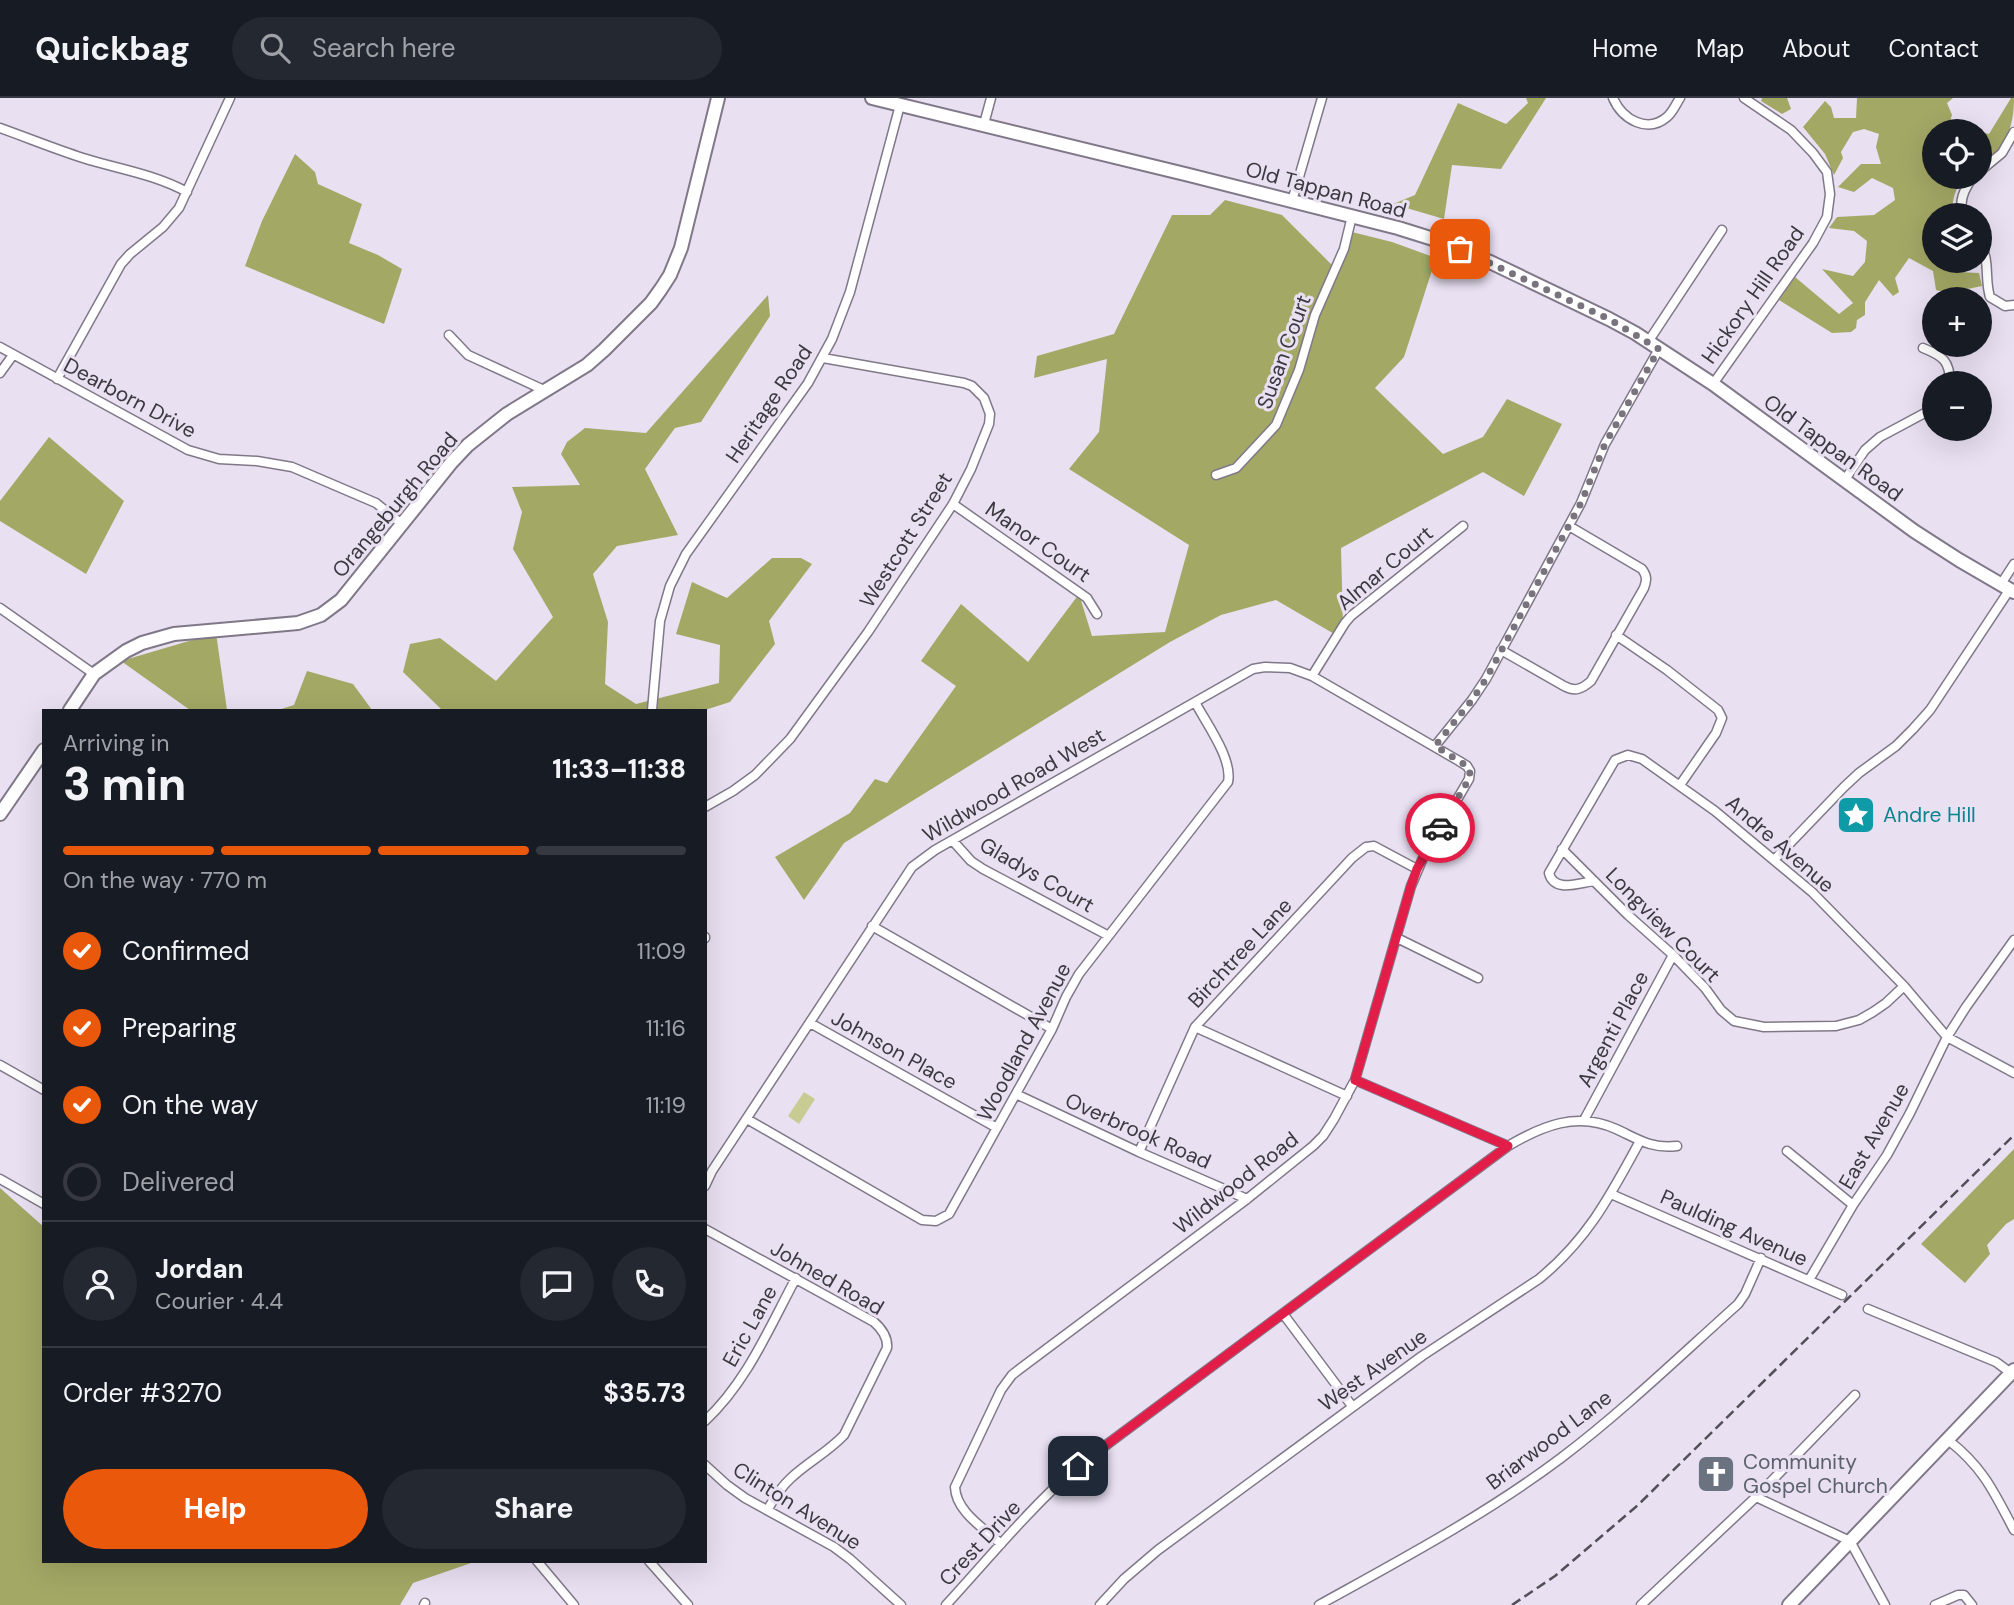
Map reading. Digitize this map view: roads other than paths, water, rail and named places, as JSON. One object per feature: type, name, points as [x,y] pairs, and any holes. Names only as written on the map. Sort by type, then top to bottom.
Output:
[{"type":"street","points":[[57,379],[121,264],[172,218],[230,98]]},
{"type":"street","name":"Orangeburgh Road","points":[[71,709],[94,674],[126,651],[156,638],[197,631],[298,623],[321,615],[341,600],[468,445],[507,414],[571,376],[604,350],[651,303],[670,275],[681,248],[718,98]]},
{"type":"street","name":"Old Tappan Road","points":[[872,98],[1352,216],[1460,249],[1609,319],[1654,345],[1713,384],[1914,531],[2008,588]]},
{"type":"street","points":[[985,124],[991,98]]},
{"type":"street","points":[[1292,201],[1322,98]]},
{"type":"street","points":[[1613,98],[1628,119],[1644,124],[1659,123],[1665,119],[1680,98]]},
{"type":"street","name":"Hickory Hill Road","points":[[1713,384],[1813,243],[1827,216],[1830,194],[1826,172],[1813,153],[1791,130],[1744,98]]},
{"type":"street","name":"Heritage Road","points":[[652,709],[660,621],[677,570],[808,383],[822,358],[850,292],[900,105]]},
{"type":"street","points":[[0,128],[82,157],[169,181],[187,191]]},
{"type":"street","points":[[1992,161],[2002,153],[2014,132]]},
{"type":"street","name":"Susan Court","points":[[1216,475],[1236,468],[1276,425],[1299,370],[1315,315],[1343,249],[1352,216]]},
{"type":"street","points":[[1435,746],[1472,700],[1501,650],[1581,503],[1605,444],[1654,345],[1722,230]]},
{"type":"street","points":[[1987,273],[1986,284],[1990,297],[2005,306],[2014,305]]},
{"type":"street","points":[[449,335],[468,355],[545,391]]},
{"type":"street","name":"Dearborn Drive","points":[[0,347],[188,450],[219,459],[257,461],[292,467],[376,503],[402,524]]},
{"type":"street","points":[[0,373],[13,355]]},
{"type":"street","name":"Westcott Street","points":[[707,806],[733,792],[755,775],[790,739],[869,632],[953,505],[989,424],[988,406],[979,392],[964,383],[822,358]]},
{"type":"street","points":[[1844,481],[1865,450],[1880,437],[1922,414]]},
{"type":"street","name":"Manor Court","points":[[953,505],[1087,598],[1097,614]]},
{"type":"street","name":"Almar Court","points":[[1312,676],[1351,616],[1463,526]]},
{"type":"street","points":[[1501,650],[1572,690],[1586,686],[1644,588],[1646,574],[1569,526]]},
{"type":"street","points":[[1774,860],[1844,787],[1896,746],[1930,710],[2008,588],[2014,564]]},
{"type":"street","points":[[0,608],[94,674]]},
{"type":"street","points":[[1594,881],[1562,886],[1555,884],[1549,873],[1615,760],[1635,756],[1680,785],[1716,733],[1722,718],[1718,709],[1616,635]]},
{"type":"street","name":"Wildwood Road West","points":[[707,1182],[912,867],[935,850],[1253,669],[1290,668],[1312,676],[1435,746]]},
{"type":"street","name":"Woodland Avenue","points":[[747,1119],[922,1220],[929,1222],[943,1219],[954,1209],[1079,974],[1228,782],[1230,773],[1225,757],[1195,702]]},
{"type":"street","name":"Wildwood Road","points":[[1001,1544],[963,1509],[958,1502],[955,1487],[1006,1382],[1313,1146],[1334,1119],[1347,1096],[1355,1080],[1417,869],[1469,779],[1470,771],[1467,766],[1435,746]]},
{"type":"street","points":[[0,814],[42,753]]},
{"type":"street","name":"Andre Avenue","points":[[1680,785],[1716,811],[1812,892],[1904,986],[1947,1037],[2014,1073]]},
{"type":"street","name":"Gladys Court","points":[[953,841],[971,861],[983,869],[1107,935]]},
{"type":"street","name":"Birchtree Lane","points":[[1139,1152],[1195,1027],[1358,852],[1374,846],[1417,869]]},
{"type":"street","name":"Longview Court","points":[[1562,849],[1673,956],[1734,1021],[1752,1026],[1848,1024],[1879,1007],[1904,986]]},
{"type":"street","points":[[872,926],[1052,1029]]},
{"type":"street","points":[[1397,938],[1478,978]]},
{"type":"street","name":"East Avenue","points":[[1809,1280],[1899,1134],[1947,1037],[2014,940]]},
{"type":"street","name":"Argenti Place","points":[[1584,1120],[1673,956]]},
{"type":"street","name":"Johnson Place","points":[[810,1023],[998,1128]]},
{"type":"street","points":[[1195,1027],[1347,1096]]},
{"type":"street","points":[[0,1065],[42,1089]]},
{"type":"street","points":[[1355,1080],[1508,1146]]},
{"type":"street","name":"Overbrook Road","points":[[1016,1094],[1247,1199]]},
{"type":"street","points":[[1584,1120],[1602,1123],[1640,1141],[1662,1147],[1677,1146]]},
{"type":"street","name":"Crest Drive","points":[[946,1605],[1001,1544],[1078,1466],[1508,1146],[1559,1122],[1584,1120]]},
{"type":"street","name":"West Avenue","points":[[1100,1605],[1142,1562],[1352,1406],[1554,1267],[1589,1228],[1640,1141]]},
{"type":"street","points":[[1787,1151],[1853,1205]]},
{"type":"street","points":[[0,1179],[42,1203]]},
{"type":"street","name":"Paulding Avenue","points":[[1611,1194],[1842,1295]]},
{"type":"street","name":"Johned Road","points":[[707,1230],[874,1322],[881,1328],[887,1342],[887,1348],[844,1435],[792,1477],[777,1493],[768,1509]]},
{"type":"street","name":"Briarwood Lane","points":[[1319,1605],[1447,1534],[1581,1442],[1738,1304],[1761,1258]]},
{"type":"street","name":"Eric Lane","points":[[707,1419],[747,1371],[796,1278]]},
{"type":"street","points":[[1789,1605],[2012,1377],[1996,1362],[1868,1310]]},
{"type":"street","points":[[1284,1315],[1352,1406]]},
{"type":"street","points":[[1641,1605],[1756,1497],[1855,1395]]},
{"type":"street","points":[[1948,1440],[1964,1452],[1985,1475],[2014,1530]]},
{"type":"street","name":"Clinton Avenue","points":[[707,1467],[746,1498],[834,1547],[897,1604]]},
{"type":"street","points":[[1756,1497],[1850,1541],[1885,1605]]},
{"type":"street","points":[[539,1563],[574,1605]]},
{"type":"street","points":[[651,1563],[688,1605]]},
{"type":"street","points":[[1935,1605],[1958,1595],[1964,1595],[1972,1605]]},
{"type":"railway","points":[[1512,1605],[1555,1576],[1638,1505],[2014,1135]]},
{"type":"place","name":"Andre Hill","points":[[1856,815]]},
{"type":"place","name":"Community Gospel Church","points":[[1716,1474]]}]
